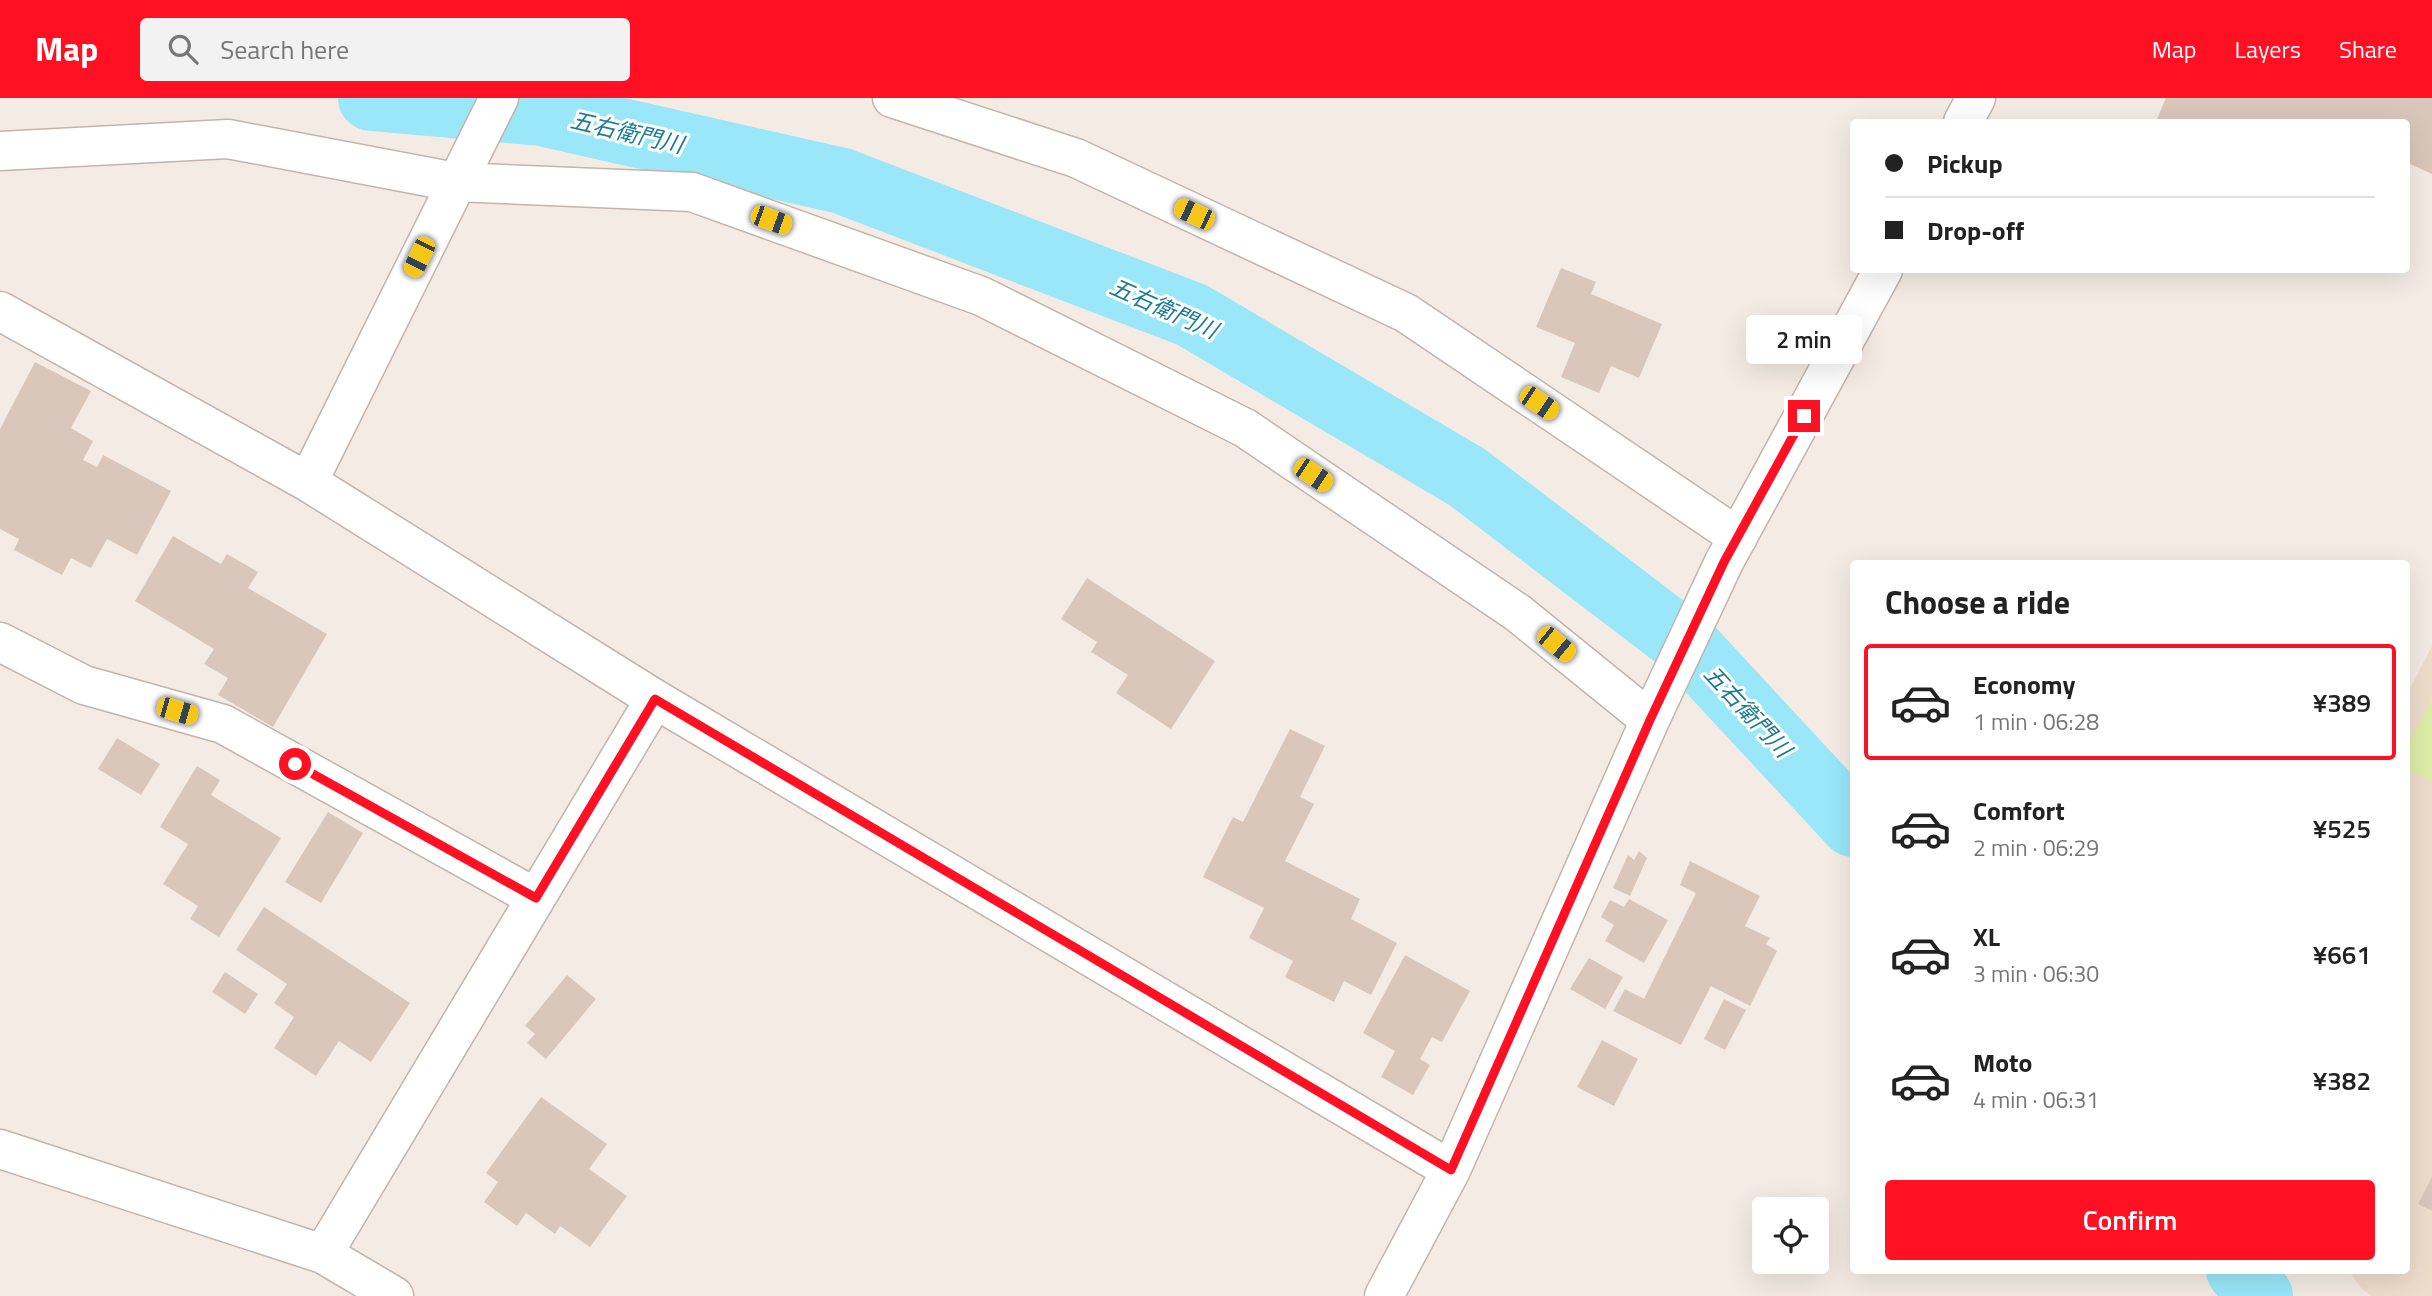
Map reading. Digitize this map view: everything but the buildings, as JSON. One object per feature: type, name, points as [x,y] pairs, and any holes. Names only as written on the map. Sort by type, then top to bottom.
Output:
[{"type":"street","points":[[308,482],[499,98]]},
{"type":"street","points":[[892,98],[1076,159],[1406,313],[1731,550]]},
{"type":"street","points":[[1965,119],[1976,98]]},
{"type":"street","points":[[0,151],[228,139],[460,174],[692,192],[981,296],[1245,428],[1518,613],[1650,720]]},
{"type":"street","points":[[1384,1296],[1451,1170],[1650,720],[1731,550],[1881,273]]},
{"type":"street","points":[[0,311],[308,482],[655,699],[1451,1170]]},
{"type":"street","points":[[0,642],[85,685],[223,724],[536,898]]},
{"type":"street","points":[[323,1254],[655,699]]},
{"type":"street","points":[[1,1150],[323,1254],[394,1296]]},
{"type":"shaded area","points":[[2432,646],[2432,1296],[2371,1296],[2351,1274],[2410,1274],[2410,689]]},
{"type":"green space","points":[[2432,699],[2432,782],[2410,771],[2410,741]]},
{"type":"waterway","name":"五右衛門川","points":[[371,98],[542,113],[842,181],[1192,315],[1467,477],[1686,644],[1850,821]]},
{"type":"waterway","name":"五右衛門川","points":[[2242,1274],[2260,1296]]},
{"type":"route","points":[[295,764],[536,898],[655,699],[1451,1170],[1650,720],[1724,562],[1804,416]]}]
